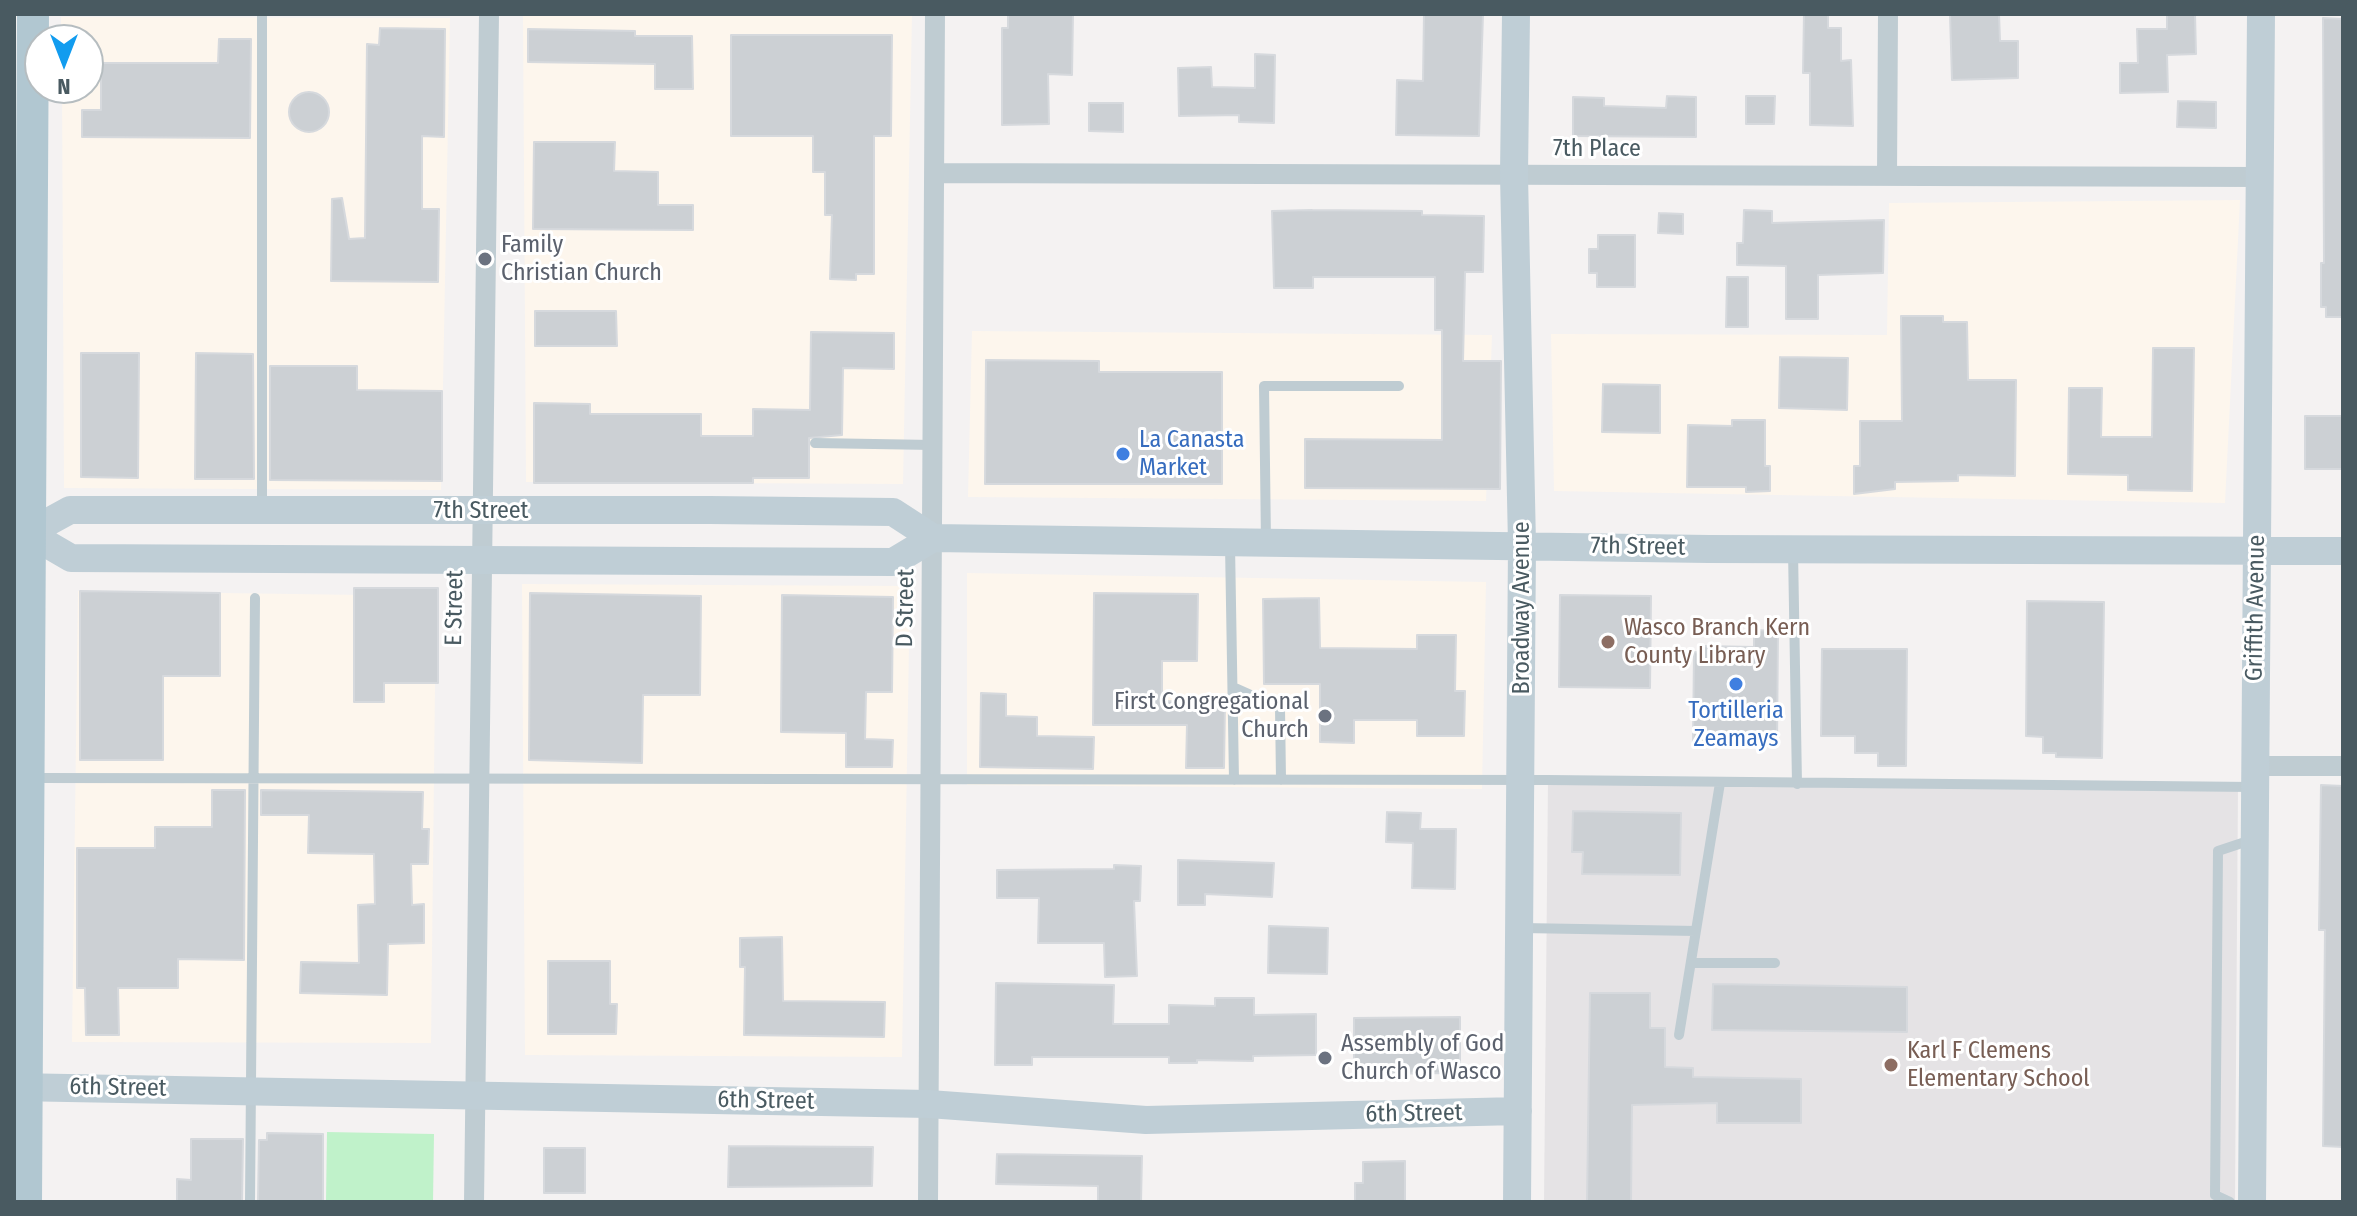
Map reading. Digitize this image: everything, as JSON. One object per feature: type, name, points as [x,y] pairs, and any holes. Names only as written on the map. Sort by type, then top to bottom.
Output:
[{"type":"main road","points":[[26,1202],[20,1087],[21,956],[30,778],[21,533],[33,14]]},
{"type":"street","name":"E Street","points":[[474,1202],[489,14]]},
{"type":"street","name":"D Street","points":[[928,1202],[935,14]]},
{"type":"street","name":"Broadway Avenue","points":[[1516,14],[1514,175],[1522,544],[1517,1202]]},
{"type":"street","points":[[1887,176],[1888,14]]},
{"type":"street","name":"Griffith Avenue","points":[[2252,1202],[2261,14]]},
{"type":"street","name":"7th Place","points":[[934,173],[2260,177]]},
{"type":"street","name":"7th Street","points":[[21,533],[70,510],[893,512],[933,538]]},
{"type":"street","name":"7th Street","points":[[21,533],[71,558],[893,562],[933,538],[1793,549],[2343,551]]},
{"type":"street","points":[[2255,776],[2343,766]]},
{"type":"street","name":"6th Street","points":[[20,1087],[929,1104],[1146,1120],[1518,1111]]},
{"type":"lane","points":[[262,14],[262,509]]},
{"type":"lane","points":[[1266,544],[1264,386],[1399,386]]},
{"type":"lane","points":[[815,443],[934,445]]},
{"type":"lane","points":[[1230,543],[1234,780]]},
{"type":"lane","points":[[1793,549],[1797,784]]},
{"type":"lane","points":[[250,1202],[255,598]]},
{"type":"lane","points":[[1233,687],[1280,708],[1281,780]]},
{"type":"lane","points":[[30,778],[1522,780],[1797,784],[2255,776]]},
{"type":"lane","points":[[1679,1035],[1720,783]]},
{"type":"lane","points":[[2230,1202],[2215,1195],[2218,851],[2254,839]]},
{"type":"lane","points":[[1520,928],[1696,931]]},
{"type":"lane","points":[[1691,963],[1775,963]]},
{"type":"shaded area","points":[[523,14],[912,14],[903,484],[526,482]]},
{"type":"shaded area","points":[[61,17],[450,18],[441,490],[64,488],[62,104],[104,104],[104,24],[61,24]]},
{"type":"shaded area","points":[[2240,200],[2225,503],[1554,491],[1551,334],[1887,335],[1889,203]]},
{"type":"shaded area","points":[[972,331],[1492,335],[1486,501],[968,497]]},
{"type":"shaded area","points":[[967,573],[1486,582],[1482,789],[967,785]]},
{"type":"shaded area","points":[[522,584],[910,586],[902,1057],[525,1055]]},
{"type":"shaded area","points":[[78,591],[436,596],[431,1043],[72,1042]]},
{"type":"shaded area","name":"Karl F Clemens Elementary School","points":[[1548,780],[2238,787],[2235,1202],[1544,1202]]},
{"type":"green space","points":[[327,1132],[434,1134],[433,1202],[326,1202]]},
{"type":"building","points":[[1008,14],[1073,14],[1072,75],[1048,74],[1049,124],[1002,125],[1002,28],[1008,28]]},
{"type":"building","points":[[1424,14],[1483,14],[1479,136],[1396,135],[1397,80],[1423,81]]},
{"type":"building","points":[[1804,14],[1828,14],[1828,28],[1841,28],[1841,61],[1851,60],[1853,126],[1810,125],[1810,73],[1803,73]]},
{"type":"building","points":[[1950,14],[1999,14],[2000,41],[2018,41],[2018,78],[1952,80]]},
{"type":"building","points":[[2167,14],[2195,14],[2196,54],[2167,55],[2168,92],[2120,93],[2120,63],[2138,63],[2137,29],[2167,29]]},
{"type":"building","points":[[2323,18],[2343,19],[2343,317],[2326,317],[2326,307],[2321,307],[2321,263],[2324,263]]},
{"type":"building","points":[[380,28],[445,29],[444,137],[422,136],[422,209],[439,209],[438,282],[331,281],[332,199],[342,198],[349,239],[365,238],[367,44],[379,45]]},
{"type":"building","points":[[528,29],[635,31],[635,36],[692,36],[693,89],[655,89],[655,64],[528,62]]},
{"type":"building","points":[[731,35],[892,35],[891,136],[874,136],[874,274],[856,274],[856,280],[830,279],[832,215],[825,215],[825,172],[813,172],[813,136],[731,136]]},
{"type":"building","points":[[219,39],[251,39],[250,138],[82,137],[82,110],[101,110],[101,104],[104,104],[104,63],[218,63]]},
{"type":"building","points":[[1255,54],[1275,55],[1274,123],[1239,122],[1239,115],[1179,116],[1178,68],[1211,67],[1212,87],[1255,88]]},
{"type":"building","points":[[309,92],[323,98],[329,112],[323,126],[309,132],[295,126],[289,112],[295,98]]},
{"type":"building","points":[[1667,96],[1696,97],[1696,137],[1573,136],[1573,97],[1604,98],[1604,106],[1666,108]]},
{"type":"building","points":[[1746,96],[1775,96],[1774,124],[1746,124]]},
{"type":"building","points":[[2178,101],[2216,102],[2216,128],[2177,127]]},
{"type":"building","points":[[1089,103],[1123,103],[1123,132],[1089,131]]},
{"type":"building","points":[[534,142],[615,142],[614,171],[658,172],[658,205],[693,205],[693,230],[533,229]]},
{"type":"building","points":[[1744,210],[1772,211],[1772,223],[1884,220],[1883,273],[1818,275],[1818,319],[1786,319],[1786,266],[1737,265],[1737,243],[1743,243]]},
{"type":"building","points":[[1272,211],[1422,211],[1422,215],[1484,216],[1483,272],[1465,272],[1463,361],[1501,361],[1500,489],[1305,488],[1305,439],[1442,440],[1442,330],[1435,330],[1435,277],[1313,277],[1313,288],[1274,288]]},
{"type":"building","points":[[1659,213],[1683,214],[1683,234],[1658,233]]},
{"type":"building","points":[[1598,235],[1635,235],[1635,287],[1597,287],[1597,273],[1589,273],[1589,249],[1598,249]]},
{"type":"building","points":[[1727,277],[1748,277],[1748,327],[1726,327]]},
{"type":"building","points":[[535,311],[616,311],[617,346],[535,346]]},
{"type":"building","points":[[1901,316],[1943,316],[1943,322],[1967,322],[1968,380],[2016,380],[2015,476],[1958,475],[1958,481],[1895,482],[1895,489],[1854,494],[1854,466],[1860,466],[1860,421],[1902,421]]},
{"type":"building","points":[[811,332],[894,333],[894,369],[843,368],[842,435],[809,438],[809,478],[753,478],[753,483],[534,483],[534,403],[590,404],[590,414],[701,414],[701,436],[753,436],[753,409],[810,410]]},
{"type":"building","points":[[2153,348],[2194,348],[2192,491],[2128,490],[2128,475],[2068,474],[2069,388],[2102,388],[2101,437],[2152,437]]},
{"type":"building","points":[[81,353],[139,353],[138,478],[81,477]]},
{"type":"building","points":[[196,353],[253,354],[254,479],[195,479]]},
{"type":"building","points":[[1780,357],[1848,358],[1847,410],[1779,408]]},
{"type":"building","points":[[986,360],[1099,361],[1099,372],[1222,372],[1222,484],[985,484]]},
{"type":"building","points":[[270,366],[357,366],[357,390],[442,391],[442,481],[270,480]]},
{"type":"building","points":[[1603,384],[1660,385],[1660,433],[1602,432]]},
{"type":"building","points":[[2305,416],[2343,416],[2343,469],[2305,469]]},
{"type":"building","points":[[1732,420],[1765,420],[1765,466],[1770,466],[1770,491],[1746,492],[1746,487],[1687,487],[1688,425],[1732,426]]},
{"type":"building","points":[[354,588],[438,588],[438,683],[384,683],[384,702],[354,702]]},
{"type":"building","points":[[80,591],[220,593],[220,676],[163,676],[163,760],[80,760]]},
{"type":"building","points":[[530,593],[701,596],[700,695],[643,695],[642,763],[529,760]]},
{"type":"building","points":[[1094,593],[1198,594],[1197,661],[1162,661],[1162,701],[1225,702],[1224,768],[1186,768],[1187,725],[1093,725]]},
{"type":"building","points":[[782,595],[893,597],[892,692],[866,692],[865,739],[893,740],[892,767],[846,767],[846,733],[781,732]]},
{"type":"building","points":[[1560,595],[1651,596],[1650,688],[1559,687]]},
{"type":"building","points":[[1319,598],[1320,648],[1417,649],[1417,635],[1456,635],[1455,691],[1465,691],[1464,736],[1417,736],[1417,720],[1354,720],[1354,743],[1320,742],[1320,684],[1264,684],[1263,599]]},
{"type":"building","points":[[2027,601],[2104,602],[2102,758],[2056,757],[2056,753],[2043,753],[2043,737],[2026,736]]},
{"type":"building","points":[[1754,630],[1778,631],[1777,745],[1693,744],[1694,652],[1703,653],[1703,646],[1754,647]]},
{"type":"building","points":[[1822,649],[1907,649],[1906,766],[1878,766],[1878,753],[1855,753],[1855,736],[1821,736]]},
{"type":"building","points":[[981,693],[1006,694],[1006,716],[1037,717],[1037,736],[1094,737],[1093,769],[980,767]]},
{"type":"building","points":[[2321,785],[2343,786],[2343,1147],[2323,1146],[2325,930],[2319,930]]},
{"type":"building","points":[[212,790],[245,790],[244,960],[178,959],[178,988],[118,988],[119,1035],[86,1035],[85,988],[77,988],[77,848],[155,848],[155,827],[212,827]]},
{"type":"building","points":[[261,790],[423,792],[422,829],[429,829],[428,864],[411,864],[412,905],[424,904],[424,943],[388,944],[387,995],[300,993],[301,962],[359,963],[358,905],[375,904],[374,854],[308,853],[309,815],[261,815]]},
{"type":"building","points":[[1573,811],[1681,813],[1680,875],[1582,874],[1583,852],[1572,852]]},
{"type":"building","points":[[1387,812],[1421,813],[1420,829],[1456,829],[1455,889],[1412,888],[1413,843],[1386,842]]},
{"type":"building","points":[[1178,860],[1274,863],[1272,897],[1205,894],[1205,905],[1178,905]]},
{"type":"building","points":[[1114,865],[1141,866],[1140,901],[1134,901],[1137,976],[1105,977],[1104,943],[1038,943],[1039,898],[997,898],[997,870],[1114,869]]},
{"type":"building","points":[[1269,926],[1328,928],[1327,974],[1268,973]]},
{"type":"building","points":[[782,937],[783,1001],[885,1002],[884,1037],[744,1035],[745,967],[740,967],[740,938]]},
{"type":"building","points":[[548,961],[610,961],[610,1004],[617,1004],[616,1034],[548,1034]]},
{"type":"building","points":[[996,983],[1114,985],[1113,1024],[1169,1024],[1169,1005],[1215,1006],[1215,998],[1254,998],[1254,1015],[1316,1014],[1316,1055],[1253,1056],[1253,1061],[1197,1060],[1197,1063],[1169,1063],[1169,1057],[1032,1057],[1032,1065],[995,1065]]},
{"type":"building","points":[[1713,984],[1907,987],[1907,1032],[1712,1030]]},
{"type":"building","points":[[1590,993],[1650,993],[1650,1028],[1665,1028],[1665,1067],[1693,1068],[1693,1077],[1801,1079],[1801,1123],[1717,1123],[1717,1103],[1632,1105],[1631,1202],[1587,1202]]},
{"type":"building","points":[[1460,1017],[1460,1073],[1354,1074],[1354,1018]]},
{"type":"building","points":[[267,1133],[323,1134],[323,1202],[258,1202],[259,1140],[267,1140]]},
{"type":"building","points":[[191,1139],[243,1139],[242,1202],[177,1202],[177,1179],[191,1180]]},
{"type":"building","points":[[729,1146],[873,1147],[872,1186],[728,1187]]},
{"type":"building","points":[[544,1148],[585,1148],[585,1193],[544,1193]]},
{"type":"building","points":[[997,1154],[1142,1156],[1141,1202],[1098,1202],[1098,1186],[996,1184]]},
{"type":"building","points":[[1405,1161],[1405,1202],[1355,1202],[1355,1183],[1363,1183],[1363,1162]]},
{"type":"place","name":"Family Christian Church","points":[[485,259]]},
{"type":"place","name":"La Canasta Market","points":[[1123,454]]},
{"type":"place","name":"Wasco Branch Kern County Library","points":[[1608,642]]},
{"type":"place","name":"Tortilleria Zeamays","points":[[1736,684]]},
{"type":"place","name":"First Congregational Church","points":[[1325,716]]},
{"type":"place","name":"Assembly of God Church of Wasco","points":[[1325,1058]]},
{"type":"place","name":"Karl F Clemens Elementary School","points":[[1891,1065]]}]
